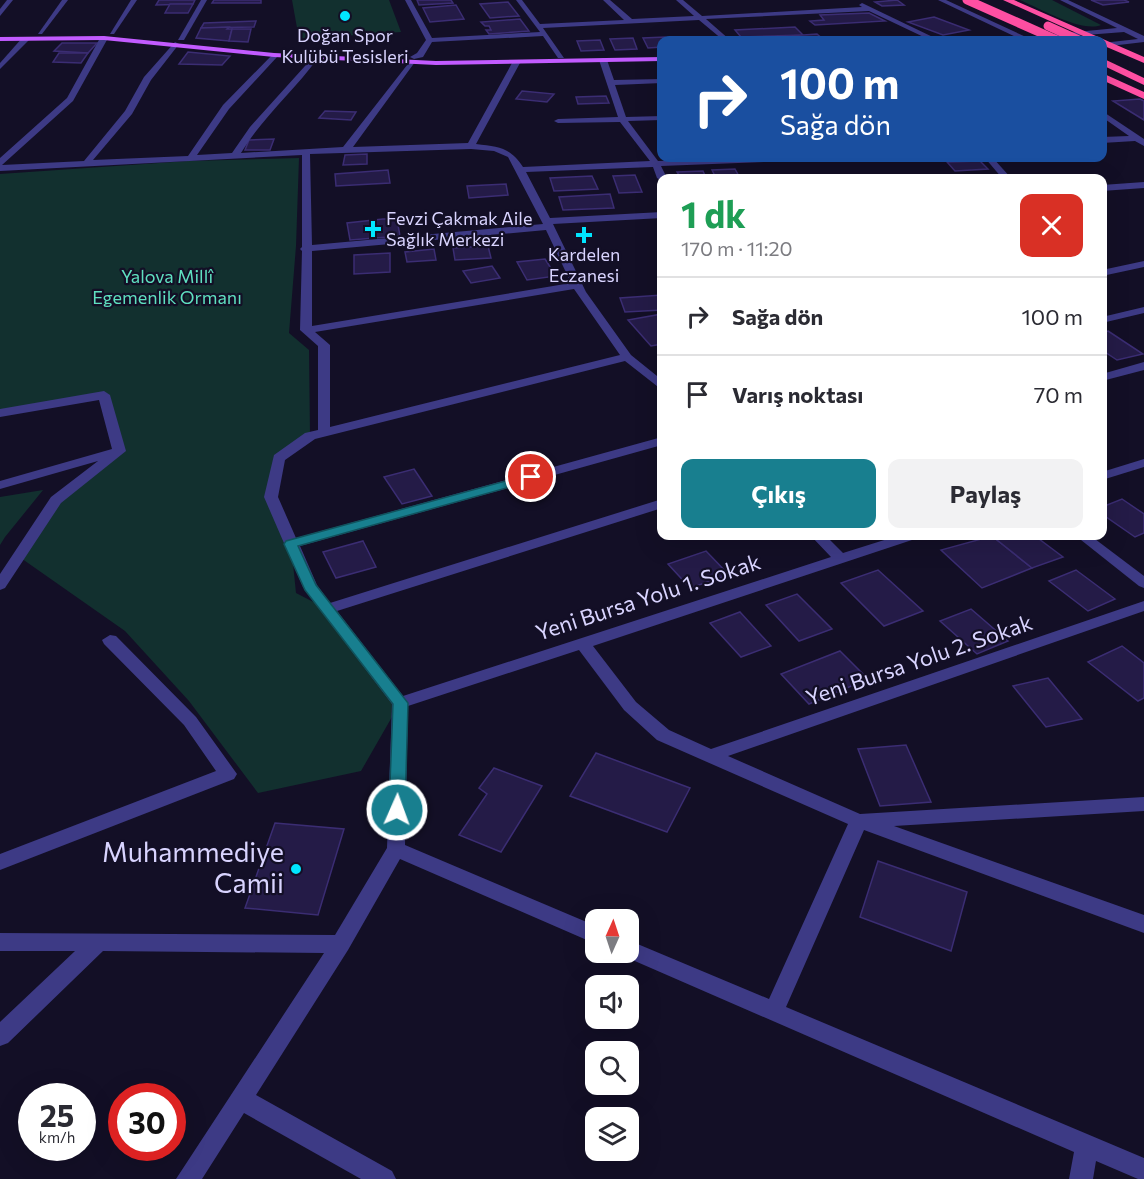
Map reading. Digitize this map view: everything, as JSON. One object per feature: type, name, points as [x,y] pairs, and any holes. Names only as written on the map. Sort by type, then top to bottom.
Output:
[{"type":"highway","points":[[967,0],[1048,36]]},
{"type":"highway","points":[[991,0],[1078,36]]},
{"type":"highway","points":[[1008,0],[1078,36]]},
{"type":"highway","points":[[1107,46],[1144,60]]},
{"type":"highway","points":[[1107,47],[1144,70]]},
{"type":"highway","points":[[1107,64],[1144,82]]},
{"type":"highway","points":[[1107,78],[1144,96]]},
{"type":"main road","points":[[0,34],[108,35],[413,60],[657,53]]},
{"type":"main road","points":[[0,39],[108,35]]},
{"type":"main road","points":[[178,41],[274,55],[314,58],[516,63],[657,59]]},
{"type":"street","points":[[0,14],[10,0]]},
{"type":"street","points":[[40,33],[65,0]]},
{"type":"street","points":[[0,165],[70,99],[108,35],[135,0]]},
{"type":"street","points":[[85,165],[129,112],[147,79],[178,41],[204,0]]},
{"type":"street","points":[[408,0],[430,40]]},
{"type":"street","points":[[519,0],[561,56]]},
{"type":"street","points":[[606,0],[630,21]]},
{"type":"street","points":[[679,0],[722,36]]},
{"type":"street","points":[[851,0],[926,36]]},
{"type":"street","points":[[941,0],[1018,36]]},
{"type":"street","points":[[1063,0],[1144,39]]},
{"type":"street","points":[[539,26],[869,9]]},
{"type":"street","points":[[1086,36],[1123,30]]},
{"type":"street","points":[[1133,34],[1144,33]]},
{"type":"street","points":[[430,40],[546,34]]},
{"type":"street","points":[[0,67],[26,39]]},
{"type":"street","points":[[1107,44],[1144,39]]},
{"type":"street","points":[[345,150],[430,40]]},
{"type":"street","points":[[191,157],[226,107],[274,55]]},
{"type":"street","points":[[235,155],[245,136],[305,72],[314,58]]},
{"type":"street","points":[[603,60],[623,120],[656,164],[660,174]]},
{"type":"street","points":[[471,146],[516,63]]},
{"type":"street","points":[[609,83],[657,81]]},
{"type":"street","points":[[1107,116],[1141,140]]},
{"type":"street","points":[[558,122],[657,118]]},
{"type":"street","points":[[1107,140],[1141,140]]},
{"type":"street","points":[[0,165],[85,165],[191,157],[345,150],[471,146],[496,149],[511,155],[578,285],[627,357],[657,382]]},
{"type":"street","points":[[306,153],[305,249],[308,306],[306,330]]},
{"type":"street","points":[[520,170],[699,162]]},
{"type":"street","points":[[993,162],[1003,174]]},
{"type":"street","points":[[1107,188],[1144,185]]},
{"type":"street","points":[[305,249],[547,224],[657,215]]},
{"type":"street","points":[[1107,272],[1144,264]]},
{"type":"street","points":[[306,330],[578,285]]},
{"type":"street","points":[[1107,320],[1144,310]]},
{"type":"street","points":[[306,330],[324,345],[324,432]]},
{"type":"street","points":[[188,1179],[340,944],[396,849],[400,703],[310,586],[271,497],[279,458],[310,436],[627,357]]},
{"type":"street","points":[[1107,377],[1144,366]]},
{"type":"street","points":[[0,413],[104,394],[119,451]]},
{"type":"street","points":[[291,544],[657,442]]},
{"type":"street","points":[[0,485],[119,451]]},
{"type":"street","points":[[0,585],[56,500],[119,451]]},
{"type":"street","points":[[1107,474],[1144,463]]},
{"type":"street","points":[[327,609],[657,505]]},
{"type":"street","points":[[822,540],[839,557]]},
{"type":"street","name":"Yeni Bursa Yolu 1. Sokak","points":[[400,703],[896,540]]},
{"type":"street","points":[[1088,540],[1144,583]]},
{"type":"street","name":"Yeni Bursa Yolu 2. Sokak","points":[[710,756],[1144,606]]},
{"type":"street","points":[[0,862],[228,774],[190,721],[110,640]]},
{"type":"street","points":[[582,643],[630,706],[663,735],[859,821],[1144,924]]},
{"type":"street","points":[[859,821],[1144,804]]},
{"type":"street","points":[[774,1011],[859,821]]},
{"type":"street","points":[[396,849],[585,929]]},
{"type":"street","points":[[0,1036],[100,941]]},
{"type":"street","points":[[0,942],[340,944]]},
{"type":"street","points":[[639,954],[1144,1170]]},
{"type":"street","points":[[240,1098],[384,1179]]},
{"type":"street","points":[[1081,1179],[1087,1145]]},
{"type":"green space","name":"Doğan Spor Kulübü Tesisleri","points":[[292,0],[389,0],[401,32],[299,39]]},
{"type":"green space","points":[[1020,0],[1052,0],[1101,25],[1093,27],[1072,23]]},
{"type":"green space","name":"Yalova Millî Egemenlik Ormanı","points":[[299,158],[296,246],[289,333],[309,350],[310,436],[279,458],[271,497],[291,544],[296,593],[327,609],[400,703],[361,771],[258,793],[189,701],[125,631],[18,556],[56,500],[119,451],[103,395],[0,413],[0,174],[188,161]]},
{"type":"green space","points":[[43,490],[5,537],[0,545],[0,497]]},
{"type":"building","points":[[159,0],[195,0],[193,4],[156,5]]},
{"type":"building","points":[[214,0],[261,0],[261,3],[212,3]]},
{"type":"building","points":[[417,0],[451,0],[453,3],[419,5]]},
{"type":"building","points":[[897,0],[904,5],[882,6],[875,2]]},
{"type":"building","points":[[1091,0],[1124,0],[1129,2],[1103,5]]},
{"type":"building","points":[[508,2],[519,16],[490,18],[480,4]]},
{"type":"building","points":[[170,4],[193,4],[188,13],[165,13]]},
{"type":"building","points":[[456,5],[464,19],[430,22],[423,8]]},
{"type":"building","points":[[869,13],[885,21],[815,25],[810,21],[824,20],[820,15]]},
{"type":"building","points":[[934,17],[969,30],[943,35],[908,22]]},
{"type":"building","points":[[520,19],[529,31],[489,34],[486,30],[491,30],[489,26],[481,22]]},
{"type":"building","points":[[256,21],[254,27],[201,28],[204,23]]},
{"type":"building","points":[[229,27],[227,29],[232,29],[229,41],[196,38],[201,28]]},
{"type":"building","points":[[795,27],[803,35],[740,36],[735,30]]},
{"type":"building","points":[[232,29],[251,29],[248,42],[229,41]]},
{"type":"building","points":[[817,34],[819,36],[788,36]]},
{"type":"building","points":[[657,37],[657,47],[648,48],[643,38]]},
{"type":"building","points":[[633,38],[637,49],[615,50],[610,39]]},
{"type":"building","points":[[600,40],[604,50],[581,51],[577,41]]},
{"type":"building","points":[[62,43],[97,43],[88,53],[54,51]]},
{"type":"building","points":[[188,52],[230,56],[222,65],[179,64]]},
{"type":"building","points":[[59,53],[88,53],[81,63],[53,62]]},
{"type":"building","points":[[522,91],[554,94],[547,102],[516,99]]},
{"type":"building","points":[[606,96],[609,103],[578,104],[576,97]]},
{"type":"building","points":[[1140,99],[1144,101],[1144,120],[1113,101]]},
{"type":"building","points":[[325,111],[356,112],[351,120],[319,118]]},
{"type":"building","points":[[274,139],[270,150],[245,150],[249,140]]},
{"type":"building","points":[[367,154],[367,164],[343,165],[345,155]]},
{"type":"building","points":[[947,162],[981,162],[988,169],[955,171]]},
{"type":"building","points":[[735,169],[738,174],[714,174],[712,170]]},
{"type":"building","points":[[388,170],[390,183],[336,186],[335,174]]},
{"type":"building","points":[[703,171],[704,174],[678,174],[677,172]]},
{"type":"building","points":[[635,175],[642,192],[619,193],[613,176]]},
{"type":"building","points":[[592,176],[598,189],[554,191],[550,178]]},
{"type":"building","points":[[506,184],[508,195],[469,198],[467,186]]},
{"type":"building","points":[[610,194],[614,208],[563,210],[559,197]]},
{"type":"building","name":"Fevzi Çakmak Aile Sağlık Merkezi","points":[[397,219],[400,236],[350,240],[347,223]]},
{"type":"building","points":[[488,246],[491,258],[455,260],[453,248]]},
{"type":"building","points":[[434,249],[436,260],[407,262],[405,252]]},
{"type":"building","points":[[390,253],[390,272],[354,274],[354,255]]},
{"type":"building","points":[[545,259],[556,276],[527,280],[517,262]]},
{"type":"building","points":[[492,266],[500,278],[471,283],[463,271]]},
{"type":"building","points":[[657,295],[657,310],[625,312],[620,298]]},
{"type":"building","points":[[657,315],[657,345],[651,346],[628,320]]},
{"type":"building","points":[[1107,331],[1143,354],[1117,360],[1107,353]]},
{"type":"building","points":[[414,469],[432,496],[402,504],[384,477]]},
{"type":"building","points":[[1122,499],[1144,514],[1144,533],[1135,537],[1107,517],[1107,505]]},
{"type":"building","points":[[977,540],[997,540],[1032,568],[982,588],[941,550]]},
{"type":"building","points":[[997,540],[1040,540],[1063,557],[1032,568]]},
{"type":"building","points":[[363,541],[376,567],[336,578],[323,552]]},
{"type":"building","points":[[706,551],[729,575],[690,588],[668,564]]},
{"type":"building","points":[[878,570],[923,611],[884,626],[841,583]]},
{"type":"building","points":[[1076,570],[1115,599],[1088,611],[1049,581]]},
{"type":"building","points":[[797,594],[832,629],[799,641],[766,605]]},
{"type":"building","points":[[971,609],[1008,641],[977,654],[940,621]]},
{"type":"building","points":[[740,612],[771,646],[741,657],[710,623]]},
{"type":"building","points":[[1122,646],[1144,663],[1144,698],[1138,701],[1088,662]]},
{"type":"building","points":[[840,651],[868,679],[809,704],[781,674]]},
{"type":"building","points":[[1048,678],[1082,719],[1046,727],[1013,686]]},
{"type":"building","points":[[906,745],[931,802],[880,806],[858,749]]},
{"type":"building","points":[[596,753],[690,788],[667,832],[570,796]]},
{"type":"building","points":[[494,768],[542,786],[501,852],[459,835],[487,794],[479,788]]},
{"type":"building","name":"Muhammediye Camii","points":[[275,823],[344,829],[318,915],[245,908]]},
{"type":"building","points":[[878,861],[967,892],[951,951],[860,917]]},
{"type":"place","name":"Doğan Spor Kulübü Tesisleri","points":[[345,16]]},
{"type":"place","name":"Fevzi Çakmak Aile Sağlık Merkezi","points":[[373,229]]},
{"type":"place","name":"Kardelen Eczanesi","points":[[584,235]]},
{"type":"place","name":"Muhammediye Camii","points":[[296,869]]},
{"type":"route","points":[[397,810],[400,703],[310,586],[291,544],[531,477]]}]
